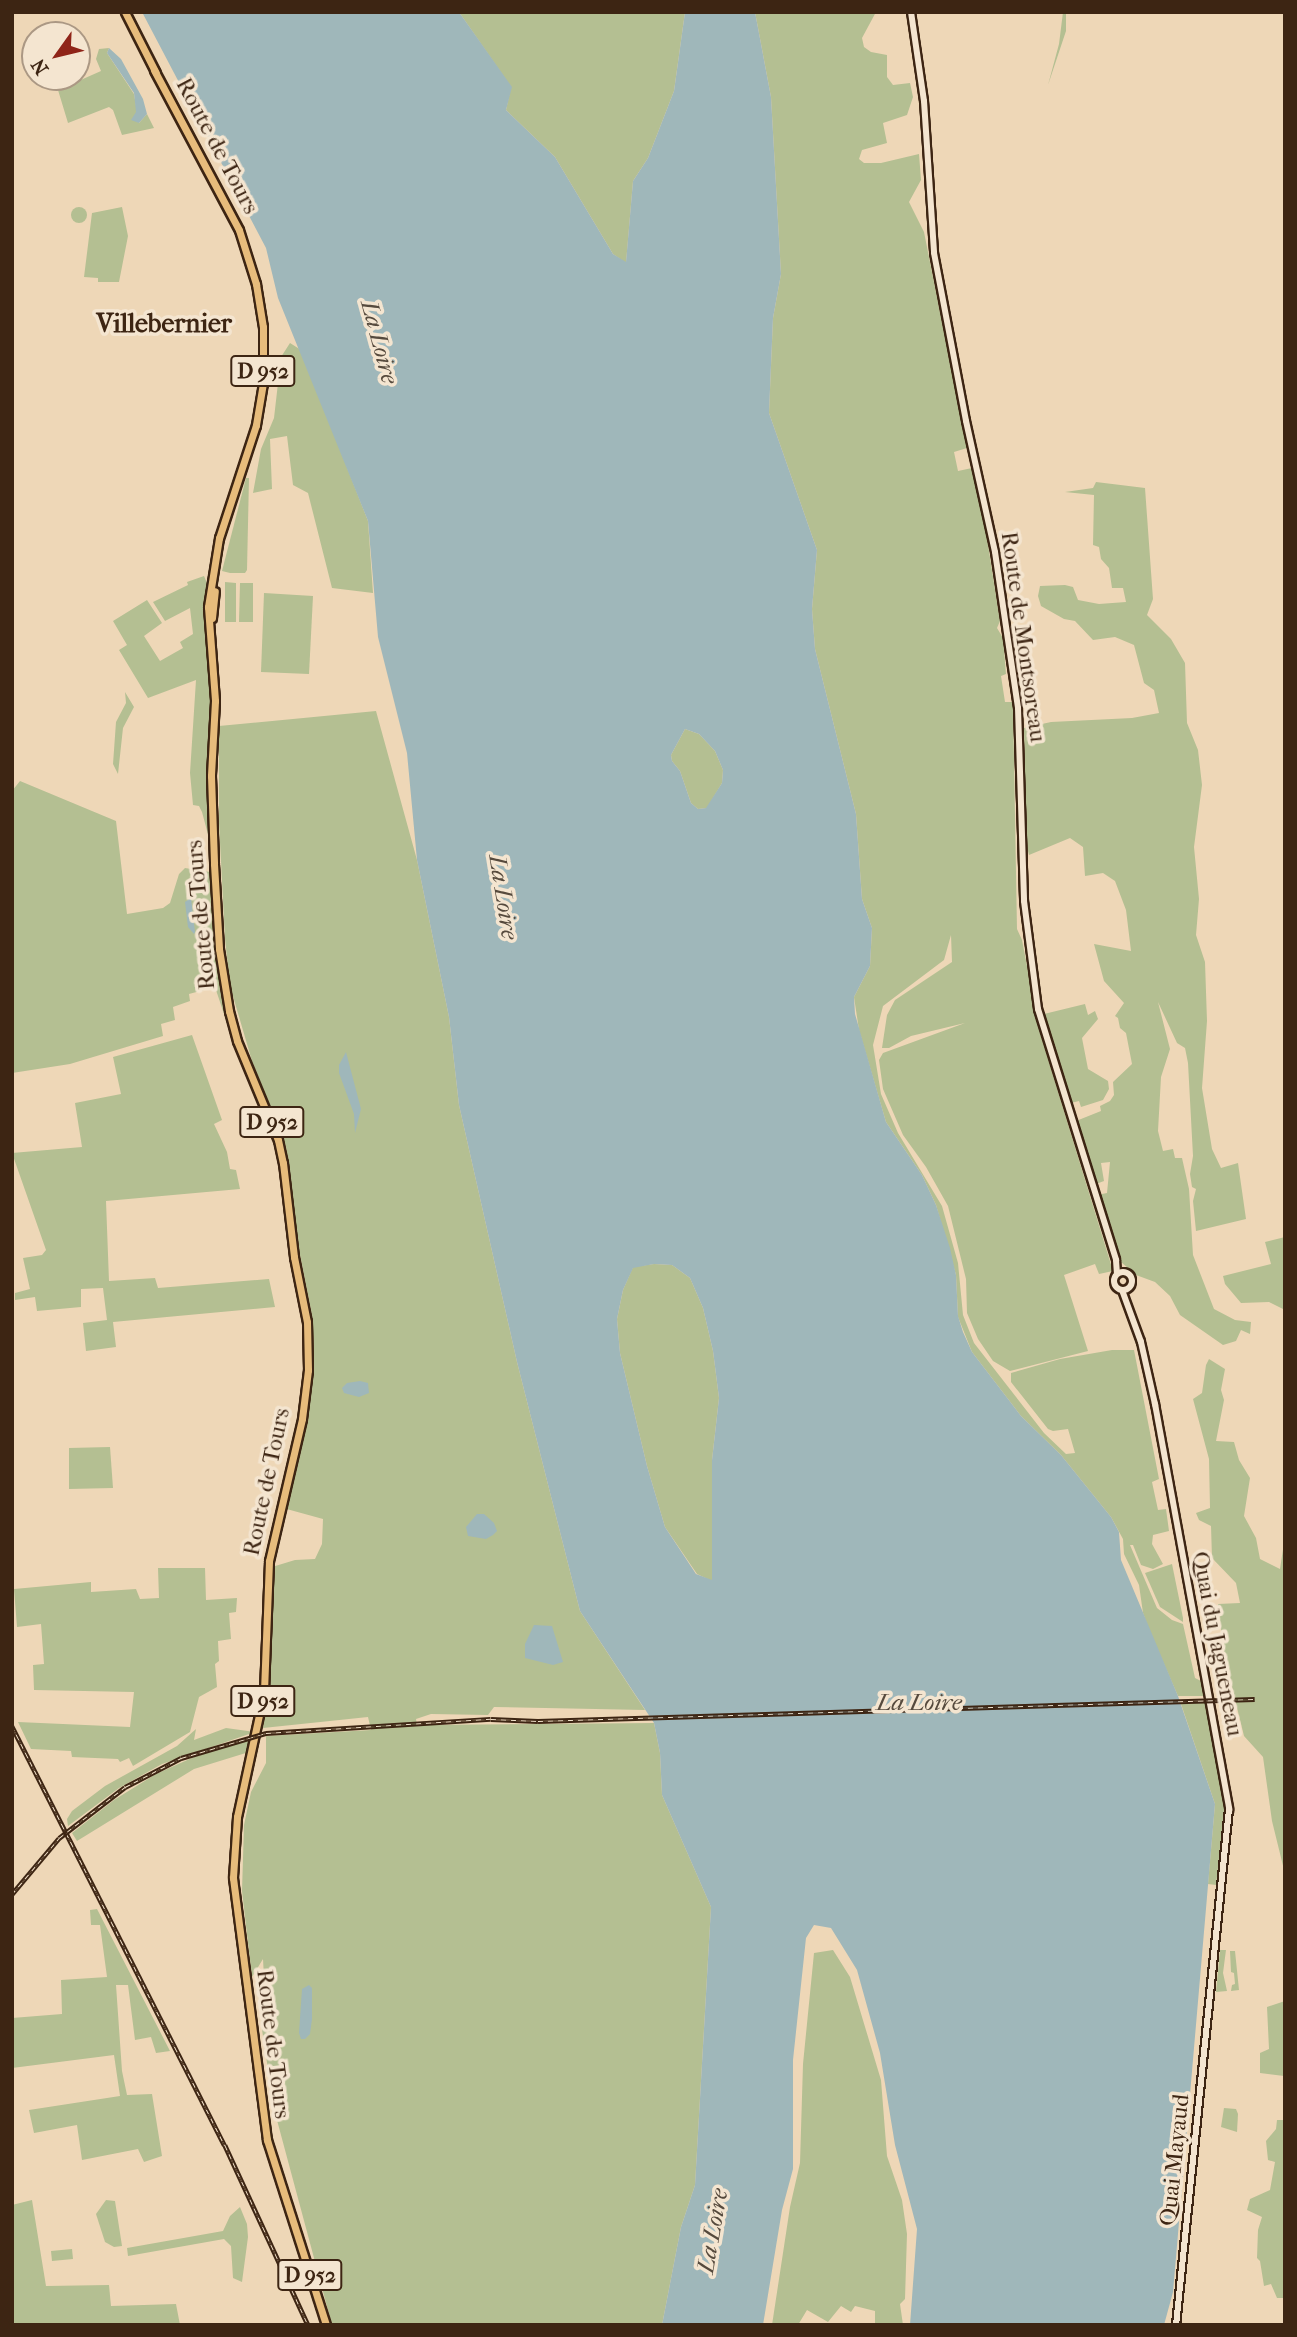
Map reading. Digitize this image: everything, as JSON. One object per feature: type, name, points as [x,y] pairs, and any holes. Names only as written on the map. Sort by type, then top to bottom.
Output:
[{"type":"main road","name":"Route de Tours","points":[[124,12],[232,214],[243,242],[260,307],[263,383],[256,425],[233,498],[216,574],[212,646],[215,701],[211,776],[223,978],[237,1041],[278,1140],[294,1257],[307,1322],[309,1370],[302,1419],[269,1561],[264,1692],[237,1817],[233,1878],[267,2140],[327,2325]]},
{"type":"main road","name":"Route de Montsoreau","points":[[911,12],[924,101],[934,253],[966,421],[993,538],[1019,719],[1023,872],[1030,961],[1044,1031],[1120,1272]]},
{"type":"main road","points":[[1120,1272],[1131,1276],[1128,1300],[1115,1285],[1120,1272]]},
{"type":"main road","points":[[1122,1290],[1130,1287]]},
{"type":"main road","name":"Quai du Jagueneau","points":[[1128,1300],[1155,1404],[1228,1798],[1209,1999]]},
{"type":"main road","name":"Quai Mayaud","points":[[1176,2325],[1209,1999]]},
{"type":"green space","points":[[459,12],[685,12],[674,91],[648,158],[633,181],[626,263],[613,254],[555,157],[506,110],[511,87]]},
{"type":"green space","points":[[755,12],[876,12],[862,38],[864,47],[871,52],[887,55],[887,77],[893,85],[910,83],[913,97],[907,115],[883,123],[887,143],[862,150],[859,159],[864,163],[881,163],[919,154],[921,180],[909,202],[924,232],[967,448],[954,452],[958,471],[972,468],[983,513],[1000,621],[997,628],[1003,638],[1006,674],[1001,676],[1005,702],[1013,702],[1017,929],[1022,940],[1040,1033],[1113,1271],[1099,1274],[1095,1264],[1064,1275],[1088,1351],[1010,1371],[993,1361],[978,1339],[967,1313],[966,1279],[948,1206],[926,1167],[903,1135],[883,1089],[879,1060],[883,1053],[965,1023],[911,1036],[889,1048],[882,1048],[887,1015],[895,1000],[952,962],[951,935],[944,960],[883,1006],[873,1045],[881,1094],[898,1133],[942,1206],[958,1263],[963,1315],[974,1343],[1044,1433],[1066,1454],[1075,1453],[1068,1429],[1048,1429],[1011,1382],[1011,1373],[1060,1359],[1112,1350],[1134,1350],[1159,1479],[1152,1482],[1158,1510],[1166,1509],[1169,1531],[1153,1535],[1152,1544],[1163,1564],[1153,1569],[1141,1565],[1133,1545],[1130,1545],[1157,1608],[1172,1620],[1183,1624],[1195,1678],[1201,1681],[1204,1696],[1178,1696],[1150,1632],[1143,1613],[1139,1585],[1124,1554],[1123,1539],[1111,1517],[1061,1455],[1021,1416],[972,1352],[958,1317],[956,1275],[936,1205],[922,1175],[886,1122],[859,1030],[854,997],[870,966],[872,928],[862,899],[856,814],[815,649],[812,609],[817,550],[769,413],[773,318],[781,274],[771,97]]},
{"type":"green space","points":[[1063,12],[1066,12],[1066,31],[1048,85],[1059,44]]},
{"type":"green space","points":[[109,48],[107,53],[134,94],[139,123],[147,114],[154,128],[122,135],[113,110],[109,107],[68,123],[58,91],[91,91],[91,75],[101,71],[96,59],[99,49]]},
{"type":"green space","points":[[79,207],[85,209],[85,221],[79,223],[73,221],[71,215],[73,209]]},
{"type":"green space","points":[[122,207],[128,236],[119,282],[98,282],[98,278],[84,277],[92,213]]},
{"type":"green space","points":[[290,343],[301,350],[368,521],[373,593],[332,588],[308,493],[293,485],[287,436],[270,439],[272,489],[253,493],[261,449],[274,418],[281,357]]},
{"type":"green space","points":[[246,478],[249,478],[247,570],[245,573],[230,573],[222,571]]},
{"type":"green space","points":[[1096,482],[1145,488],[1153,599],[1147,615],[1171,639],[1185,663],[1187,723],[1198,750],[1202,785],[1194,847],[1199,899],[1196,935],[1205,962],[1207,1021],[1202,1088],[1212,1149],[1221,1168],[1238,1163],[1246,1219],[1196,1231],[1193,1201],[1196,1189],[1192,1187],[1190,1174],[1193,1156],[1188,1063],[1185,1048],[1177,1043],[1158,1002],[1170,1049],[1161,1077],[1158,1131],[1163,1151],[1173,1149],[1175,1158],[1182,1158],[1189,1189],[1193,1255],[1214,1309],[1235,1320],[1251,1322],[1250,1334],[1241,1330],[1236,1341],[1223,1345],[1180,1315],[1170,1296],[1155,1282],[1136,1275],[1121,1262],[1097,1195],[1107,1193],[1110,1162],[1101,1163],[1104,1181],[1096,1184],[1076,1121],[1101,1111],[1100,1106],[1110,1101],[1114,1095],[1113,1082],[1132,1064],[1126,1033],[1120,1028],[1115,1016],[1124,1003],[1104,981],[1094,944],[1131,951],[1126,910],[1115,881],[1103,873],[1085,876],[1083,847],[1070,838],[1029,855],[1026,843],[1024,728],[1051,722],[1132,718],[1159,713],[1154,690],[1144,683],[1134,645],[1115,637],[1093,640],[1075,621],[1064,619],[1041,606],[1038,596],[1040,586],[1065,585],[1073,587],[1078,600],[1099,604],[1126,602],[1123,588],[1112,588],[1109,568],[1101,559],[1099,547],[1093,545],[1094,495],[1065,492],[1093,488]]},
{"type":"green space","points":[[204,576],[207,583],[205,617],[212,692],[208,761],[210,842],[202,812],[199,806],[193,805],[190,773],[196,680],[148,698],[119,650],[127,645],[113,621],[147,600],[162,623],[144,636],[160,661],[183,648],[180,642],[193,634],[190,608],[165,621],[153,602],[188,585],[187,582]]},
{"type":"green space","points":[[225,582],[236,583],[236,622],[225,622]]},
{"type":"green space","points":[[240,583],[253,583],[253,622],[239,622]]},
{"type":"green space","points":[[264,593],[313,596],[309,674],[261,672]]},
{"type":"green space","points":[[125,692],[134,707],[123,728],[118,774],[113,764],[116,722],[126,703]]},
{"type":"green space","points":[[376,711],[417,860],[449,1017],[459,1105],[517,1362],[580,1611],[645,1710],[494,1707],[488,1715],[431,1714],[416,1719],[417,1725],[654,1723],[660,1753],[662,1795],[711,1907],[695,2185],[681,2227],[662,2325],[332,2325],[274,2109],[261,2023],[265,1996],[263,1959],[252,1977],[242,1891],[244,1825],[251,1792],[266,1763],[266,1736],[371,1730],[368,1717],[263,1728],[266,1701],[269,1699],[272,1567],[295,1560],[315,1559],[322,1544],[323,1519],[283,1508],[306,1423],[314,1345],[286,1147],[252,1061],[230,986],[219,823],[219,726]]},
{"type":"green space","points":[[685,729],[699,734],[715,751],[723,770],[722,783],[707,808],[698,809],[691,803],[680,771],[672,761],[671,755]]},
{"type":"green space","points":[[20,781],[116,821],[127,914],[163,908],[170,903],[179,874],[185,868],[210,872],[220,988],[234,1044],[215,987],[189,994],[190,1001],[173,1007],[175,1020],[161,1024],[163,1036],[70,1064],[12,1073],[12,791]]},
{"type":"green space","points":[[1085,1004],[1088,1015],[1095,1011],[1098,1019],[1082,1038],[1088,1069],[1108,1081],[1109,1089],[1103,1100],[1081,1107],[1079,1101],[1071,1103],[1044,1014]]},
{"type":"green space","points":[[192,1035],[222,1120],[214,1124],[227,1152],[230,1169],[236,1170],[240,1189],[106,1201],[109,1281],[155,1278],[158,1288],[269,1279],[275,1307],[113,1322],[116,1347],[86,1351],[83,1323],[107,1320],[103,1288],[81,1289],[81,1307],[37,1311],[35,1297],[15,1300],[15,1293],[30,1289],[23,1258],[42,1255],[46,1250],[12,1153],[82,1147],[75,1103],[121,1094],[113,1057]]},
{"type":"green space","points":[[1285,1237],[1285,1310],[1269,1302],[1241,1303],[1225,1284],[1223,1276],[1271,1264],[1265,1242]]},
{"type":"green space","points":[[672,1265],[690,1278],[703,1308],[713,1351],[719,1398],[712,1460],[712,1581],[697,1574],[665,1527],[647,1466],[620,1353],[617,1319],[623,1290],[633,1267]]},
{"type":"green space","points":[[1209,1359],[1225,1369],[1221,1390],[1224,1400],[1216,1441],[1234,1442],[1239,1460],[1250,1478],[1244,1516],[1256,1538],[1260,1559],[1280,1569],[1285,1536],[1285,1874],[1272,1821],[1263,1757],[1244,1736],[1224,1655],[1218,1604],[1240,1603],[1236,1583],[1212,1558],[1211,1526],[1199,1520],[1196,1513],[1210,1508],[1209,1459],[1193,1399],[1202,1393]]},
{"type":"green space","points":[[110,1447],[113,1488],[69,1489],[69,1448]]},
{"type":"green space","points":[[1172,1564],[1183,1622],[1160,1607],[1145,1573]]},
{"type":"green space","points":[[158,1568],[205,1568],[206,1600],[237,1598],[236,1612],[229,1613],[231,1639],[218,1641],[219,1661],[215,1664],[217,1687],[199,1697],[190,1732],[133,1766],[129,1758],[120,1762],[118,1759],[72,1757],[71,1751],[31,1749],[18,1722],[130,1727],[134,1692],[34,1690],[33,1665],[44,1664],[41,1624],[17,1627],[14,1589],[91,1582],[91,1592],[136,1589],[140,1599],[159,1598]]},
{"type":"green space","points":[[1206,1702],[1225,1807],[1216,1885],[1208,1884],[1215,1804],[1181,1704]]},
{"type":"green space","points":[[226,1728],[255,1732],[162,1764],[119,1788],[68,1826],[67,1819],[72,1811],[105,1786],[177,1746],[196,1729],[194,1740]]},
{"type":"green space","points":[[251,1739],[249,1752],[194,1769],[77,1841],[72,1833],[114,1800],[156,1774],[194,1757]]},
{"type":"green space","points":[[97,1909],[170,2051],[156,2053],[151,2037],[135,2040],[128,1985],[116,1985],[122,2071],[127,2095],[152,2094],[162,2156],[144,2162],[138,2149],[82,2160],[77,2125],[34,2133],[29,2110],[120,2096],[114,2055],[12,2068],[12,2018],[62,2014],[61,1980],[107,1977],[100,1925],[91,1925],[90,1910]]},
{"type":"green space","points":[[833,1950],[850,1977],[881,2080],[887,2156],[902,2200],[907,2234],[905,2299],[900,2304],[903,2325],[875,2325],[875,2311],[855,2306],[851,2312],[841,2306],[828,2322],[807,2310],[798,2325],[772,2325],[790,2207],[800,2163],[803,2064],[814,1953]]},
{"type":"green space","points":[[1220,1950],[1226,1950],[1223,1973],[1227,1991],[1216,1992]]},
{"type":"green space","points":[[1230,1951],[1235,1951],[1239,1990],[1231,1991],[1232,1985],[1235,1984],[1234,1973],[1231,1972]]},
{"type":"green space","points":[[1285,2001],[1285,2080],[1284,2076],[1260,2073],[1260,2053],[1269,2049],[1267,2007]]},
{"type":"green space","points":[[1224,2108],[1236,2109],[1237,2132],[1221,2127]]},
{"type":"green space","points":[[1277,2120],[1285,2120],[1285,2298],[1277,2298],[1271,2284],[1264,2286],[1260,2261],[1257,2258],[1258,2230],[1262,2217],[1247,2210],[1250,2199],[1270,2190],[1275,2162],[1268,2160],[1266,2141],[1276,2129]]},
{"type":"green space","points":[[32,2200],[46,2286],[109,2285],[111,2306],[176,2304],[180,2325],[12,2325],[12,2205]]},
{"type":"green space","points":[[106,2200],[115,2201],[122,2246],[114,2247],[105,2242],[96,2214]]},
{"type":"green space","points":[[240,2207],[247,2224],[248,2237],[242,2282],[233,2278],[231,2246],[224,2239],[128,2256],[127,2248],[223,2231],[230,2216]]},
{"type":"green space","points":[[72,2249],[73,2259],[52,2261],[51,2251]]},
{"type":"water","name":"La Loire","points":[[142,12],[459,12],[512,87],[506,110],[555,157],[613,254],[626,262],[633,181],[648,158],[674,91],[685,12],[755,12],[771,97],[781,274],[773,318],[769,413],[817,550],[812,609],[815,649],[856,814],[862,899],[872,928],[870,966],[854,997],[855,1014],[886,1122],[922,1175],[936,1205],[956,1275],[958,1316],[972,1352],[1021,1416],[1061,1455],[1111,1517],[1119,1532],[1121,1560],[1178,1696],[1215,1804],[1173,2292],[1164,2325],[910,2325],[917,2229],[895,2145],[880,2053],[857,1970],[831,1928],[814,1925],[806,1938],[793,2060],[793,2169],[782,2210],[763,2325],[662,2325],[681,2227],[695,2185],[711,1907],[662,1795],[660,1753],[654,1723],[580,1611],[517,1362],[459,1105],[449,1017],[417,860],[407,753],[378,637],[368,521],[278,298],[266,248]],"holes":[[[685,729],[699,734],[715,751],[723,770],[722,783],[706,808],[698,809],[691,803],[680,771],[672,761],[671,755]],[[654,1264],[672,1265],[690,1278],[703,1308],[713,1351],[719,1398],[712,1460],[712,1580],[696,1574],[665,1527],[647,1466],[620,1353],[617,1319],[623,1290],[633,1268]]]},
{"type":"water","points":[[109,48],[121,59],[143,99],[147,114],[139,123],[131,120],[136,112],[134,93],[107,53]]},
{"type":"water","points":[[191,898],[194,934],[188,927],[185,902]]},
{"type":"water","points":[[346,1052],[361,1109],[355,1133],[354,1114],[339,1073],[339,1065]]},
{"type":"water","points":[[347,1383],[368,1383],[369,1393],[359,1397],[344,1393],[342,1388]]},
{"type":"water","points":[[477,1514],[484,1514],[494,1523],[497,1531],[486,1539],[468,1536],[466,1527]]},
{"type":"water","points":[[534,1625],[552,1626],[563,1662],[553,1665],[525,1658],[525,1644]]},
{"type":"water","points":[[309,1985],[312,1988],[310,2034],[301,2039],[299,2033],[302,1989]]},
{"type":"railway","points":[[12,1894],[59,1838],[125,1787],[181,1758],[266,1733],[491,1719],[538,1721],[1255,1699]]},
{"type":"railway","points":[[12,1726],[225,2145],[308,2325]]},
{"type":"district","name":"Villebernier","points":[[164,324]]}]
